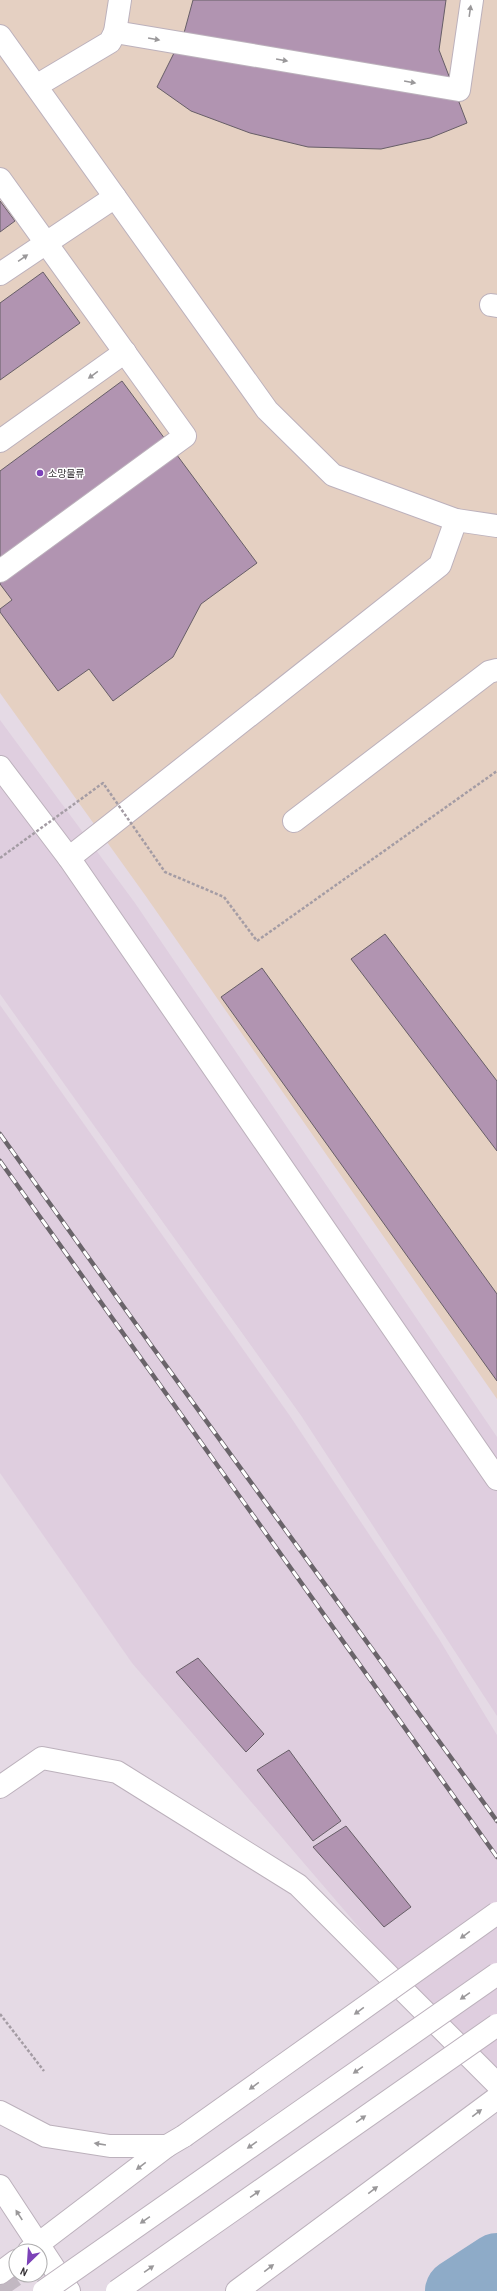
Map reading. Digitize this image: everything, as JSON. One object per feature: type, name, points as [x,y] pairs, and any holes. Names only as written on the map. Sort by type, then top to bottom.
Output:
[{"type":"main road","points":[[36,86],[110,42],[115,32],[120,0]]},
{"type":"main road","points":[[115,32],[459,90],[472,0]]},
{"type":"main road","points":[[0,36],[268,410],[332,475],[456,520],[497,526]]},
{"type":"main road","points":[[0,179],[185,436],[0,571]]},
{"type":"main road","points":[[0,274],[115,197]]},
{"type":"main road","points":[[0,441],[125,352]]},
{"type":"main road","points":[[69,858],[440,566],[456,520]]},
{"type":"main road","points":[[294,821],[489,672],[497,670]]},
{"type":"main road","points":[[0,767],[69,858],[497,1479]]},
{"type":"main road","points":[[0,1787],[42,1758],[117,1772],[298,1885],[497,2084]]},
{"type":"main road","points":[[39,2243],[176,2141],[497,1913]]},
{"type":"main road","points":[[44,2291],[497,1974]]},
{"type":"main road","points":[[117,2291],[497,2025]]},
{"type":"main road","points":[[237,2291],[497,2098]]},
{"type":"main road","points":[[0,2112],[46,2136],[110,2146],[176,2141]]},
{"type":"main road","points":[[0,2186],[32,2243]]},
{"type":"main road","points":[[48,2265],[69,2291]]},
{"type":"path","points":[[0,858],[103,783],[165,872],[224,897],[257,941],[497,771]]},
{"type":"path","points":[[0,2014],[44,2071]]},
{"type":"shaded area","points":[[0,0],[497,0],[497,1399],[145,895],[0,693]]},
{"type":"shaded area","points":[[0,720],[135,903],[497,1437],[497,1716],[302,1417],[0,994]]},
{"type":"shaded area","points":[[0,1005],[290,1416],[439,1639],[497,1735],[497,2088],[132,1663],[0,1473]]},
{"type":"building","points":[[193,0],[446,0],[439,50],[467,123],[430,138],[381,149],[308,147],[250,133],[191,111],[157,87],[184,33]]},
{"type":"building","points":[[0,201],[15,221],[0,232]]},
{"type":"building","points":[[43,272],[80,323],[0,380],[0,303]]},
{"type":"building","points":[[122,381],[257,563],[201,604],[173,657],[113,701],[89,669],[58,691],[0,612],[0,609],[12,600],[0,584],[0,471]]},
{"type":"building","points":[[385,934],[497,1081],[497,1151],[351,959]]},
{"type":"building","points":[[262,968],[497,1294],[497,1381],[221,997]]},
{"type":"building","points":[[198,1658],[264,1734],[246,1752],[176,1672]]},
{"type":"building","points":[[289,1750],[341,1821],[313,1841],[257,1770]]},
{"type":"building","points":[[346,1826],[411,1907],[384,1927],[313,1847]]},
{"type":"waterway","points":[[457,2291],[497,2265]]},
{"type":"tunnel","points":[[0,2274],[12,2291]]},
{"type":"railway","points":[[0,1134],[151,1345],[497,1821]]},
{"type":"railway","points":[[0,1161],[497,1857]]},
{"type":"place","name":"소망물류","points":[[40,473]]}]
